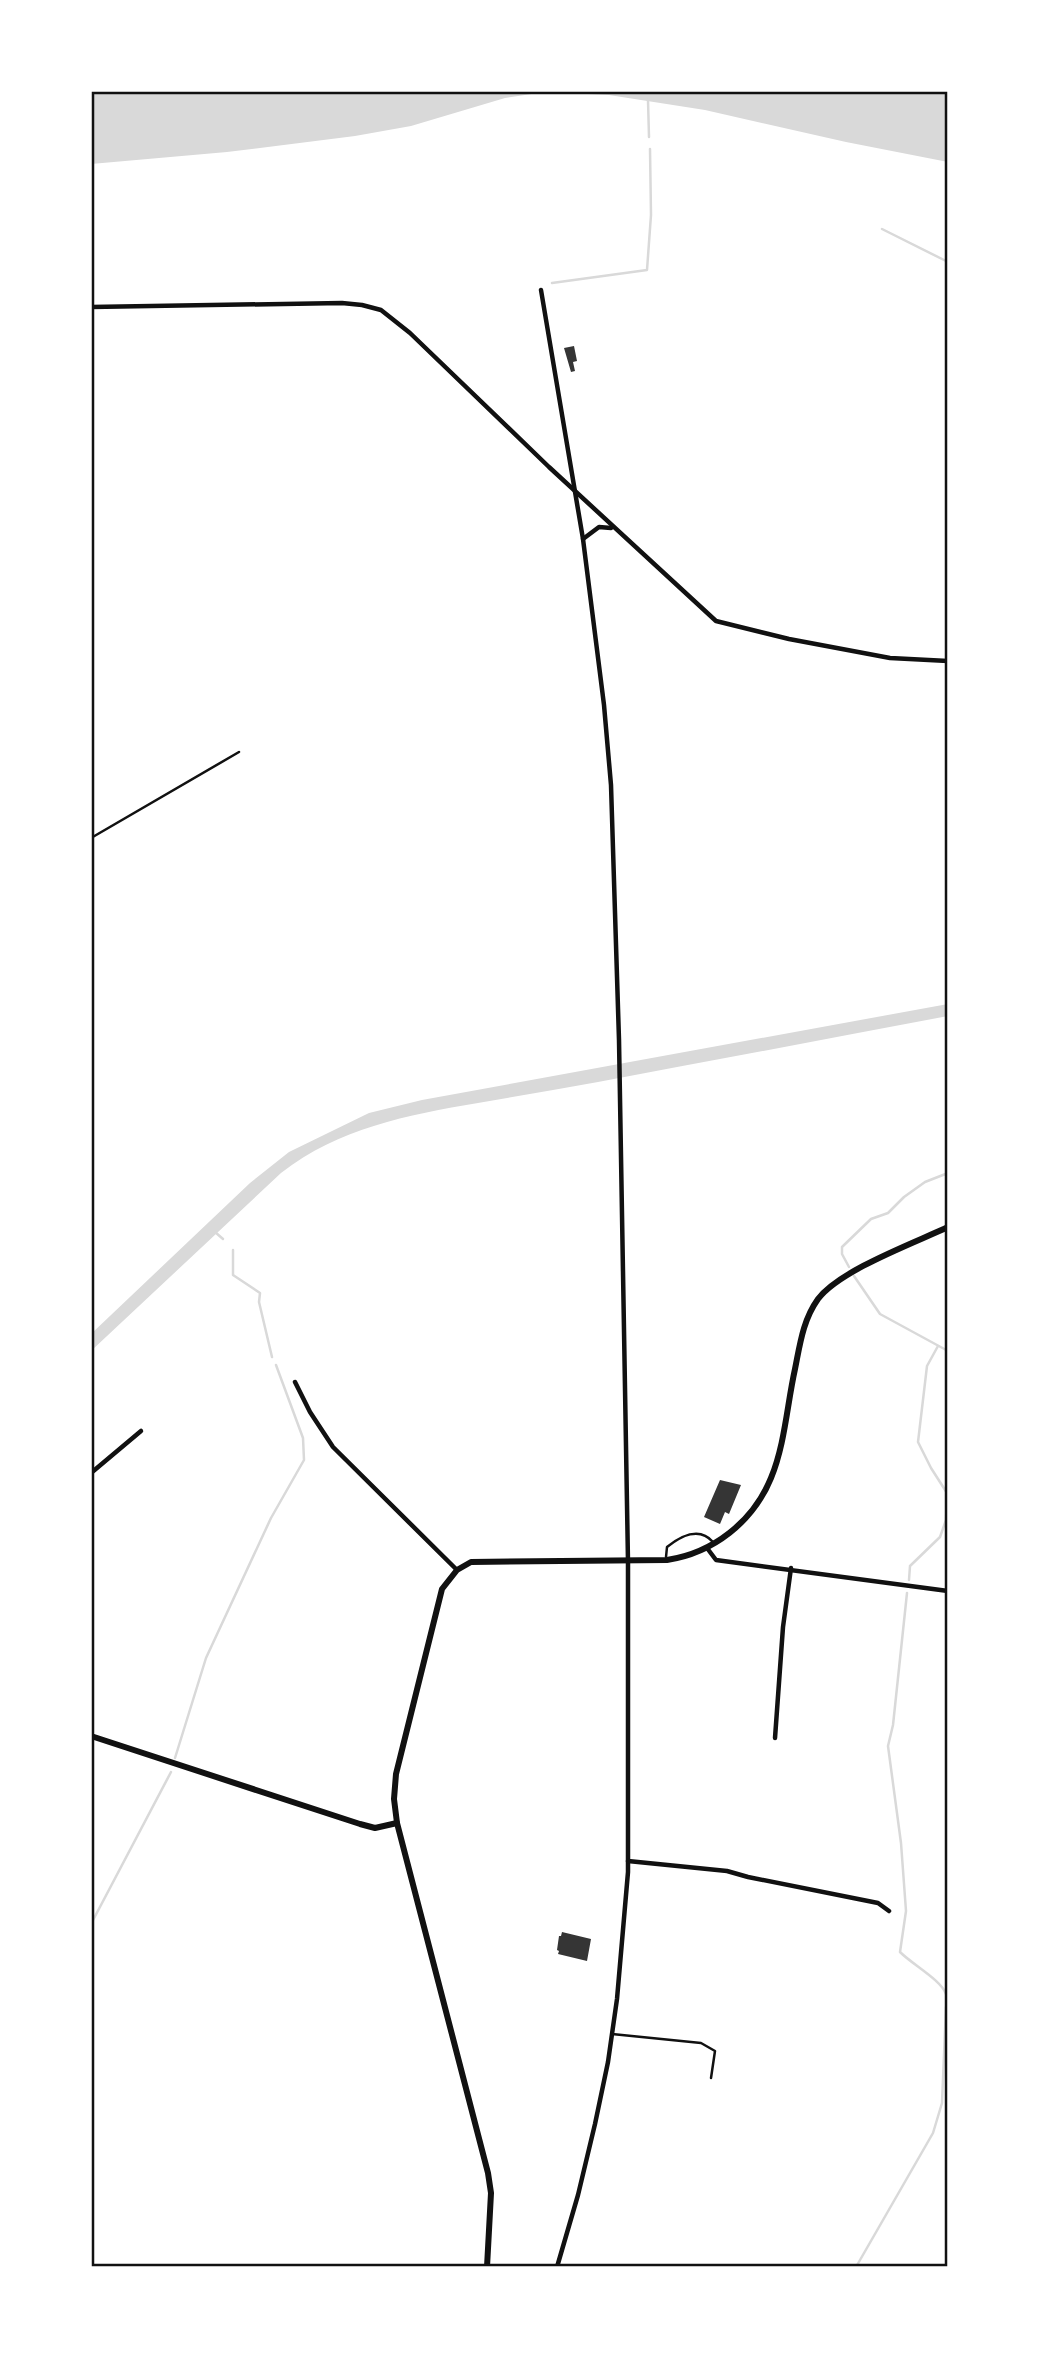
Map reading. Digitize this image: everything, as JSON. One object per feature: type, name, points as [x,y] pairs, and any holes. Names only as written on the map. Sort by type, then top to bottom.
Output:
[{"type":"street","points":[[541,290],[583,539],[608,751],[616,902],[628,1562],[628,1861],[621,1958],[612,2034],[595,2124],[557,2267]]},
{"type":"street","points":[[91,307],[348,303],[376,308],[410,332],[575,492],[709,616],[724,625],[890,658],[948,662]]},
{"type":"street","points":[[583,539],[599,527],[616,530]]},
{"type":"street","points":[[487,2267],[491,2193],[488,2173],[397,1823],[394,1790],[442,1589],[457,1570],[471,1562],[667,1560],[681,1558],[711,1546],[744,1520],[771,1478],[803,1328],[818,1300],[840,1279],[948,1227]]},
{"type":"street","points":[[295,1382],[310,1412],[333,1447],[457,1570]]},
{"type":"street","points":[[91,1473],[141,1431]]},
{"type":"street","points":[[711,1546],[716,1560],[948,1591]]},
{"type":"street","points":[[775,1738],[783,1627],[791,1568]]},
{"type":"street","points":[[91,1736],[360,1824],[375,1828],[397,1823]]},
{"type":"street","points":[[628,1861],[727,1871],[878,1903],[889,1912]]},
{"type":"lane","points":[[91,838],[239,752]]},
{"type":"lane","points":[[667,1560],[667,1547],[686,1535],[697,1533],[708,1536],[711,1546]]},
{"type":"lane","points":[[612,2034],[701,2043],[715,2051],[710,2078]]},
{"type":"shaded area","points":[[91,91],[948,91],[948,162],[705,110],[609,95],[545,92],[505,98],[411,126],[355,136],[227,152],[91,164]]},
{"type":"shaded area","points":[[948,1004],[948,1016],[425,1113],[350,1134],[303,1158],[281,1173],[91,1351],[91,1334],[250,1183],[289,1152],[369,1113],[422,1100]]},
{"type":"building","points":[[574,346],[577,361],[573,362],[575,371],[571,372],[564,348]]},
{"type":"building","points":[[720,1480],[741,1485],[729,1514],[725,1512],[720,1524],[704,1517]]},
{"type":"building","points":[[562,1932],[591,1939],[587,1961],[558,1954],[559,1936]]},
{"type":"waterway","points":[[648,100],[649,137]]},
{"type":"waterway","points":[[552,283],[647,270],[651,215],[650,149]]},
{"type":"waterway","points":[[882,229],[948,262]]},
{"type":"waterway","points":[[849,1267],[842,1254],[842,1247],[871,1219],[888,1213],[925,1182],[948,1173]]},
{"type":"waterway","points":[[215,1232],[223,1239]]},
{"type":"waterway","points":[[233,1250],[233,1275],[260,1293],[259,1302],[272,1357]]},
{"type":"waterway","points":[[854,1276],[880,1314],[948,1351]]},
{"type":"waterway","points":[[909,1580],[910,1566],[940,1537],[946,1520],[947,1493],[918,1442],[927,1366],[938,1346]]},
{"type":"waterway","points":[[175,1758],[206,1658],[271,1518],[304,1460],[303,1438],[276,1365]]},
{"type":"waterway","points":[[907,1593],[893,1725],[888,1746],[901,1843],[906,1911],[900,1952],[933,1978],[946,1994]]},
{"type":"waterway","points":[[91,1924],[171,1772]]},
{"type":"waterway","points":[[856,2267],[933,2133],[942,2103],[946,2007]]}]
